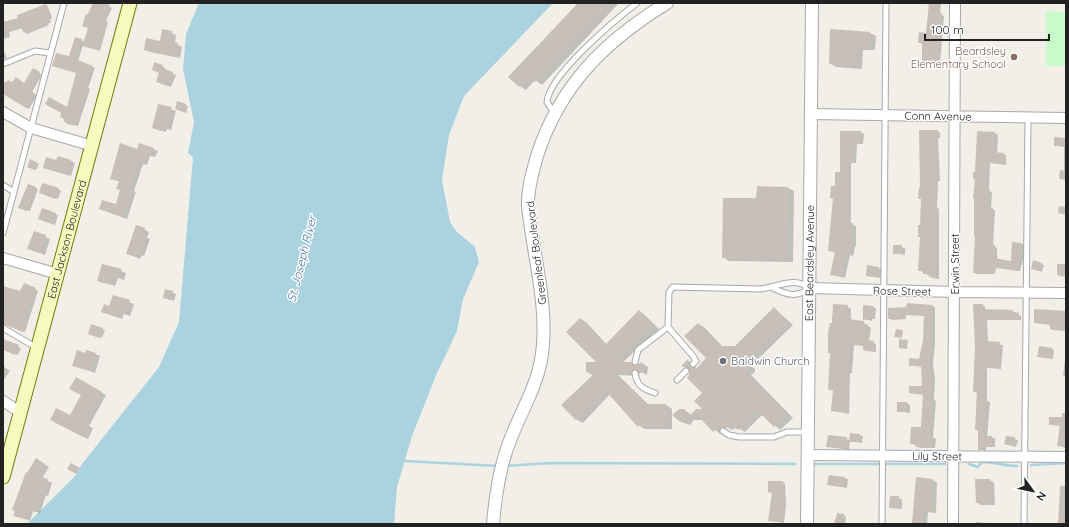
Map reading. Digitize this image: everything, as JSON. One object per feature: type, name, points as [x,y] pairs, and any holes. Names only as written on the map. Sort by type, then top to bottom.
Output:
[{"type":"main road","name":"East Jackson Boulevard","points":[[3,477],[130,3]]},
{"type":"street","name":"Greenleaf Boulevard","points":[[493,524],[495,505],[505,455],[537,377],[542,358],[543,320],[540,282],[528,204],[532,174],[542,141],[555,113],[576,80],[607,46],[636,22],[667,3]]},
{"type":"street","name":"East Beardsley Avenue","points":[[807,524],[812,3]]},
{"type":"street","name":"Erwin Street","points":[[953,524],[952,456],[955,292],[955,3]]},
{"type":"street","points":[[3,112],[31,128],[92,146]]},
{"type":"street","name":"Conn Avenue","points":[[810,114],[1066,118]]},
{"type":"street","points":[[3,258],[58,274]]},
{"type":"street","name":"Rose Street","points":[[810,288],[884,291],[1066,293]]},
{"type":"street","points":[[3,401],[20,412]]},
{"type":"street","name":"Lily Street","points":[[808,455],[1066,457]]},
{"type":"lane","points":[[3,233],[64,3]]},
{"type":"lane","points":[[555,113],[547,102],[550,89],[600,33],[637,3]]},
{"type":"lane","points":[[882,524],[886,3]]},
{"type":"lane","points":[[3,64],[35,51],[50,52]]},
{"type":"lane","points":[[1024,524],[1028,118]]},
{"type":"lane","points":[[3,185],[14,192]]},
{"type":"lane","points":[[693,364],[696,361],[693,356],[668,327],[669,292],[673,288],[773,288],[787,282],[803,283],[810,288],[802,294],[785,294],[773,288]]},
{"type":"lane","points":[[635,362],[638,350],[668,327]]},
{"type":"lane","points":[[3,328],[37,348]]},
{"type":"lane","points":[[677,380],[686,371]]},
{"type":"lane","points":[[635,373],[636,380],[640,387],[655,393]]},
{"type":"lane","points":[[723,431],[729,435],[740,437],[774,437],[787,432],[808,432]]},
{"type":"green space","points":[[1046,11],[1066,12],[1066,66],[1046,66]]},
{"type":"water","name":"St. Joseph River","points":[[199,3],[553,3],[464,96],[449,135],[442,180],[450,222],[457,232],[475,247],[479,262],[463,299],[457,331],[437,373],[412,436],[397,487],[394,524],[27,524],[75,476],[82,464],[159,367],[179,322],[193,157],[188,153],[194,122],[183,69],[186,34]]},
{"type":"building","points":[[93,3],[105,3],[110,5],[103,19],[106,20],[98,50],[82,46],[88,28],[82,26],[86,14],[88,14]]},
{"type":"building","points":[[578,3],[609,3],[535,82],[529,76],[519,87],[508,77]]},
{"type":"building","points":[[929,3],[938,3],[938,13],[942,13],[937,62],[922,62],[922,43],[918,43],[919,32],[926,33]]},
{"type":"building","points":[[46,4],[50,17],[48,18],[49,21],[46,22],[47,24],[24,33],[21,27],[3,32],[3,22],[18,18],[17,15]]},
{"type":"building","points":[[162,29],[172,31],[170,41],[178,43],[175,56],[144,50],[146,38],[160,41]]},
{"type":"building","points":[[830,29],[870,32],[869,48],[857,47],[856,66],[829,64]]},
{"type":"building","points":[[75,37],[82,39],[75,59],[93,66],[85,86],[88,86],[76,125],[64,122],[64,118],[60,117],[61,113],[45,104],[49,97],[67,107],[76,73],[52,66],[56,53],[69,56]]},
{"type":"building","points":[[154,62],[163,65],[162,68],[173,72],[168,86],[156,82],[159,73],[152,70]]},
{"type":"building","points":[[33,68],[40,72],[30,90],[35,94],[26,108],[3,94],[3,87],[8,80],[12,82],[16,77],[24,83]]},
{"type":"building","points":[[177,101],[186,104],[183,112],[175,109]]},
{"type":"building","points":[[158,104],[172,107],[166,128],[162,127],[161,131],[152,128]]},
{"type":"building","points":[[919,130],[938,130],[938,137],[936,137],[937,180],[935,180],[934,206],[937,206],[936,278],[929,277],[929,274],[923,274],[923,271],[918,271],[920,237],[918,237],[918,225],[920,225],[921,199],[918,199],[920,187]]},
{"type":"building","points":[[840,131],[861,131],[860,143],[854,143],[853,162],[848,162],[848,223],[853,223],[853,246],[852,245],[850,255],[847,254],[841,277],[830,275],[835,252],[828,251],[833,198],[830,198],[831,186],[835,186],[835,172],[840,172]]},
{"type":"building","points":[[977,131],[995,132],[994,152],[1004,153],[1003,164],[987,162],[986,189],[990,190],[988,208],[993,208],[991,245],[995,245],[994,258],[1011,261],[1012,242],[1022,243],[1018,271],[993,267],[993,273],[973,273],[975,237],[973,198],[975,179],[973,179],[973,172],[975,172]]},
{"type":"building","points":[[1054,137],[1066,138],[1066,146],[1054,146]]},
{"type":"building","points":[[120,143],[137,149],[139,143],[154,148],[151,156],[146,154],[142,164],[138,162],[130,188],[132,189],[122,217],[99,209],[102,200],[116,204],[120,190],[116,189],[119,181],[110,179]]},
{"type":"building","points":[[58,156],[71,160],[67,175],[43,168],[46,157],[56,160]]},
{"type":"building","points":[[30,159],[38,163],[35,170],[27,167]]},
{"type":"building","points":[[1060,170],[1066,171],[1066,180],[1059,179]]},
{"type":"building","points":[[42,183],[59,188],[55,199],[39,193]]},
{"type":"building","points":[[28,184],[36,187],[27,211],[18,208]]},
{"type":"building","points":[[757,186],[788,187],[787,259],[722,258],[723,198],[756,198]]},
{"type":"building","points":[[1059,206],[1066,207],[1066,215],[1058,213]]},
{"type":"building","points":[[42,208],[56,213],[52,224],[38,219]]},
{"type":"building","points":[[136,225],[145,228],[143,235],[146,236],[140,254],[137,254],[136,257],[126,254]]},
{"type":"building","points":[[34,231],[46,235],[40,253],[27,249]]},
{"type":"building","points":[[893,245],[902,245],[902,254],[893,254]]},
{"type":"building","points":[[1033,260],[1042,263],[1039,271],[1031,269]]},
{"type":"building","points":[[102,264],[122,269],[120,278],[113,277],[111,285],[97,281]]},
{"type":"building","points":[[1057,264],[1066,264],[1066,276],[1057,275]]},
{"type":"building","points":[[867,265],[879,267],[878,277],[866,276]]},
{"type":"building","points":[[24,283],[36,288],[28,308],[25,319],[27,319],[23,332],[3,324],[9,308],[3,306],[3,286],[20,291]]},
{"type":"building","points":[[165,289],[173,291],[171,300],[163,298]]},
{"type":"building","points":[[113,295],[130,300],[126,314],[119,312],[117,317],[101,312],[104,304],[109,306]]},
{"type":"building","points":[[907,303],[933,305],[933,342],[930,362],[932,378],[931,398],[934,398],[930,436],[933,436],[933,447],[916,447],[916,444],[910,444],[911,427],[921,427],[923,394],[909,393],[909,386],[922,386],[921,366],[909,366],[909,358],[919,359],[923,341],[924,315],[903,314],[903,318],[888,319],[888,308],[906,307]]},
{"type":"building","points":[[833,304],[848,305],[848,319],[864,321],[864,324],[868,325],[866,340],[874,341],[873,351],[863,350],[863,345],[851,344],[849,372],[847,372],[846,413],[831,411],[833,390],[828,390],[830,353],[828,353],[828,333],[830,323],[832,323]]},
{"type":"building","points":[[973,304],[983,304],[983,309],[1013,310],[1012,312],[1019,313],[1019,319],[985,319],[985,341],[1000,342],[998,368],[985,367],[984,399],[987,400],[984,436],[992,436],[992,446],[983,446],[983,450],[978,450],[978,430],[975,430],[977,392],[973,392],[975,347]]},
{"type":"building","points":[[863,305],[873,306],[873,318],[863,320]]},
{"type":"building","points":[[774,307],[787,321],[746,362],[749,365],[749,369],[745,372],[787,414],[774,427],[757,410],[738,430],[731,423],[726,428],[721,424],[713,432],[699,417],[688,417],[684,422],[679,421],[672,415],[679,409],[684,409],[690,415],[696,409],[702,409],[694,401],[702,393],[687,378],[689,375],[689,368],[681,366],[688,359],[690,367],[697,368],[706,358],[684,336],[698,323],[720,346],[735,346]]},
{"type":"building","points":[[1034,309],[1066,311],[1066,330],[1050,329],[1050,324],[1034,323]]},
{"type":"building","points":[[639,310],[653,325],[614,362],[631,362],[634,366],[642,362],[641,373],[635,369],[631,373],[613,372],[647,404],[666,404],[666,426],[637,426],[605,390],[576,420],[561,405],[596,372],[586,372],[586,362],[596,362],[566,332],[580,318],[605,345]]},
{"type":"building","points":[[91,324],[103,328],[99,338],[88,334]]},
{"type":"building","points":[[896,329],[903,330],[902,338],[894,337]]},
{"type":"building","points":[[3,339],[19,345],[15,355],[3,350]]},
{"type":"building","points":[[899,339],[908,340],[907,349],[899,348]]},
{"type":"building","points":[[1039,346],[1052,348],[1051,358],[1037,357]]},
{"type":"building","points":[[77,350],[85,353],[86,350],[96,353],[90,371],[72,366]]},
{"type":"building","points":[[76,377],[102,392],[85,423],[89,425],[83,437],[50,420],[56,408],[70,415],[81,395],[69,389]]},
{"type":"building","points":[[897,402],[907,402],[907,412],[897,412]]},
{"type":"building","points":[[1062,413],[1066,413],[1066,447],[1057,446],[1060,425],[1049,425],[1049,417],[1062,417]]},
{"type":"building","points":[[850,433],[860,434],[860,442],[849,442]]},
{"type":"building","points":[[828,435],[847,437],[846,449],[826,447]]},
{"type":"building","points":[[1006,436],[1015,437],[1014,446],[1004,444]]},
{"type":"building","points":[[36,458],[45,464],[38,476],[48,479],[44,494],[41,493],[36,512],[29,509],[26,519],[13,516],[15,511],[12,510],[26,472],[27,473]]},
{"type":"building","points":[[71,463],[80,468],[76,474],[67,469]]},
{"type":"building","points":[[829,475],[845,477],[844,487],[827,485]]},
{"type":"building","points":[[916,477],[933,479],[933,511],[924,511],[923,523],[912,523]]},
{"type":"building","points":[[975,479],[990,479],[990,503],[976,503]]},
{"type":"building","points":[[768,481],[783,481],[784,503],[781,522],[768,521],[772,492],[768,492]]},
{"type":"building","points":[[1060,486],[1066,486],[1066,524],[1058,524]]},
{"type":"building","points":[[890,496],[899,496],[899,508],[889,508]]},
{"type":"building","points":[[837,513],[844,514],[843,524],[835,524]]},
{"type":"waterway","points":[[405,461],[498,466]]},
{"type":"waterway","points":[[969,464],[978,467],[982,462],[1017,466]]},
{"type":"waterway","points":[[505,466],[551,463],[795,464]]},
{"type":"waterway","points":[[1031,465],[1066,463]]},
{"type":"waterway","points":[[815,464],[945,464]]},
{"type":"place","name":"Beardsley Elementary School","points":[[1014,57]]},
{"type":"place","name":"Baldwin Church","points":[[723,361]]}]
